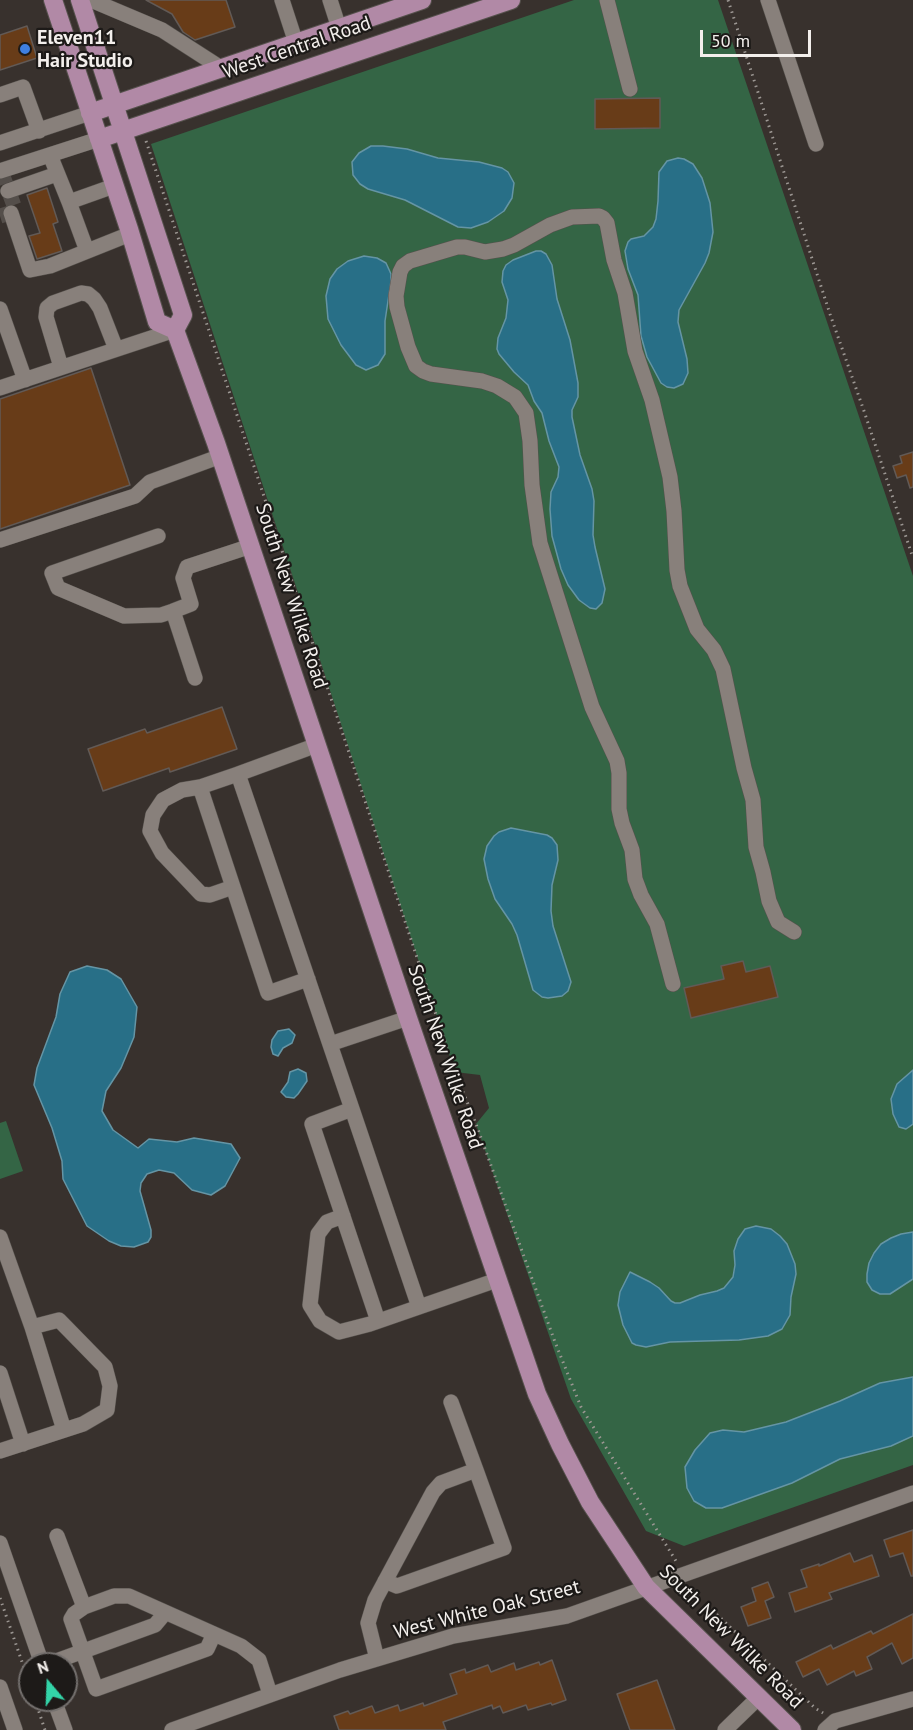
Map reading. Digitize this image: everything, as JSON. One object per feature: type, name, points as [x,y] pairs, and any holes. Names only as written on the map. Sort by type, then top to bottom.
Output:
[{"type":"main road","name":"South New Wilke Road","points":[[52,0],[158,322],[175,330],[221,456],[408,1018],[537,1394],[590,1502],[646,1587],[792,1730]]},
{"type":"main road","name":"South New Wilke Road","points":[[80,0],[183,315],[175,330]]},
{"type":"main road","name":"West Central Road","points":[[90,113],[422,0]]},
{"type":"main road","name":"West Central Road","points":[[99,139],[511,0]]},
{"type":"street","points":[[91,0],[162,30],[221,68]]},
{"type":"street","points":[[282,0],[296,43]]},
{"type":"street","points":[[330,0],[339,28]]},
{"type":"street","points":[[607,0],[630,89]]},
{"type":"street","points":[[768,0],[816,144]]},
{"type":"street","points":[[0,94],[23,87],[39,130]]},
{"type":"street","points":[[0,143],[90,113]]},
{"type":"street","points":[[0,171],[99,139]]},
{"type":"street","points":[[50,155],[87,251]]},
{"type":"street","points":[[8,191],[57,174]]},
{"type":"street","points":[[69,202],[114,186]]},
{"type":"street","points":[[11,213],[30,270],[50,266],[130,234]]},
{"type":"street","points":[[673,984],[657,924],[635,879],[632,850],[619,809],[617,761],[592,707],[540,543],[526,413],[515,397],[493,384],[431,374],[421,370],[413,360],[397,325],[396,307],[397,288],[402,268],[410,261],[460,247],[485,252],[503,249],[561,220],[578,216],[590,220],[603,218],[609,228],[614,260],[625,293],[635,351],[652,400],[670,477],[678,579],[693,622],[700,635],[716,653],[723,669],[755,813],[756,847],[770,887],[771,909],[781,925],[794,932]]},
{"type":"street","points":[[61,368],[46,317],[46,308],[53,303],[88,294],[100,308],[116,349]]},
{"type":"street","points":[[0,309],[25,380]]},
{"type":"street","points":[[0,388],[175,330]]},
{"type":"street","points":[[0,540],[135,496],[150,482],[221,456]]},
{"type":"street","points":[[158,536],[52,573],[58,588],[124,616],[161,615],[191,604],[183,578],[187,567],[251,546]]},
{"type":"street","points":[[173,611],[195,678]]},
{"type":"street","points":[[233,886],[210,895],[201,894],[162,853],[150,831],[153,815],[163,800],[182,790],[200,787],[317,745]]},
{"type":"street","points":[[238,774],[419,1307]]},
{"type":"street","points":[[200,787],[268,993],[308,979]]},
{"type":"street","points":[[330,1044],[408,1018]]},
{"type":"street","points":[[352,1109],[312,1124],[378,1321]]},
{"type":"street","points":[[343,1216],[327,1222],[318,1234],[310,1305],[320,1321],[339,1332],[497,1280]]},
{"type":"street","points":[[0,1237],[32,1327],[64,1430]]},
{"type":"street","points":[[0,1451],[83,1424],[107,1410],[110,1386],[105,1368],[59,1320],[32,1327]]},
{"type":"street","points":[[0,1373],[23,1444]]},
{"type":"street","points":[[385,1581],[397,1586],[504,1548],[451,1402]]},
{"type":"street","points":[[377,1659],[368,1623],[375,1600],[433,1492],[441,1483],[476,1470]]},
{"type":"street","name":"West White Oak Street","points":[[172,1730],[340,1670],[453,1636],[567,1616],[913,1493]]},
{"type":"street","points":[[57,1536],[84,1607]]},
{"type":"street","points":[[0,1543],[38,1652]]},
{"type":"street","points":[[214,1634],[207,1649],[96,1689],[71,1619],[84,1607],[114,1596],[129,1596],[241,1646],[259,1660],[270,1694]]},
{"type":"street","points":[[78,1653],[155,1625],[165,1613]]},
{"type":"street","points":[[0,1687],[15,1730]]},
{"type":"street","points":[[725,1730],[759,1697]]},
{"type":"street","points":[[830,1726],[913,1699]]},
{"type":"street","points":[[58,1712],[65,1730]]},
{"type":"path","points":[[728,0],[830,314],[913,558]]},
{"type":"path","points":[[146,141],[455,1071],[555,1342],[581,1407],[674,1558]]},
{"type":"path","points":[[0,1598],[19,1652]]},
{"type":"path","points":[[708,1606],[815,1708],[830,1726]]},
{"type":"path","points":[[39,1712],[45,1730]]},
{"type":"green space","points":[[574,0],[718,0],[913,576],[913,1465],[684,1546],[646,1531],[571,1399],[476,1124],[489,1108],[480,1075],[455,1072],[151,144]]},
{"type":"green space","points":[[6,1121],[23,1171],[0,1179],[0,1123]]},
{"type":"water","points":[[371,146],[407,149],[438,158],[479,162],[502,168],[508,172],[514,183],[512,198],[504,211],[488,222],[471,228],[458,227],[405,200],[368,189],[360,184],[353,175],[352,162],[359,153]]},
{"type":"water","points":[[678,158],[693,164],[702,178],[710,203],[713,232],[705,263],[679,310],[678,322],[688,373],[683,384],[674,388],[661,383],[647,357],[641,336],[638,295],[628,269],[625,251],[631,239],[644,236],[653,227],[658,201],[659,172],[667,161]]},
{"type":"water","points":[[536,251],[546,254],[552,265],[557,299],[570,340],[578,383],[578,397],[572,410],[572,417],[580,455],[592,489],[593,535],[605,589],[602,603],[596,609],[590,608],[579,600],[568,585],[561,569],[552,536],[550,509],[551,492],[558,477],[559,467],[542,413],[528,385],[514,372],[497,349],[498,338],[506,318],[508,300],[502,282],[503,271],[506,265],[513,260]]},
{"type":"water","points":[[364,256],[377,258],[386,263],[391,274],[385,321],[385,354],[378,365],[366,370],[356,365],[341,345],[328,319],[326,296],[330,279],[337,269],[348,261]]},
{"type":"water","points":[[511,828],[547,835],[557,845],[558,860],[552,885],[551,911],[553,926],[571,982],[568,991],[562,996],[542,997],[533,990],[517,935],[495,899],[488,879],[484,859],[487,846],[499,832]]},
{"type":"water","points":[[87,966],[107,970],[121,979],[137,1007],[134,1037],[121,1068],[106,1091],[102,1111],[113,1130],[138,1148],[149,1139],[177,1142],[194,1138],[231,1144],[240,1158],[225,1186],[211,1195],[192,1190],[174,1173],[159,1170],[147,1174],[141,1183],[140,1191],[151,1237],[148,1242],[134,1247],[121,1246],[109,1241],[87,1226],[63,1179],[62,1161],[52,1128],[34,1085],[37,1068],[56,1017],[60,994],[70,972]]},
{"type":"water","points":[[289,1029],[295,1035],[292,1043],[283,1048],[278,1056],[273,1054],[272,1040],[278,1031]]},
{"type":"water","points":[[298,1069],[306,1073],[307,1081],[294,1098],[286,1097],[281,1092],[288,1082],[290,1072]]},
{"type":"water","points":[[913,1070],[913,1124],[906,1129],[899,1127],[893,1114],[891,1099],[897,1084]]},
{"type":"water","points":[[756,1226],[771,1229],[780,1236],[787,1244],[795,1264],[796,1274],[790,1315],[782,1329],[768,1336],[739,1340],[670,1342],[646,1347],[632,1343],[623,1325],[618,1305],[620,1292],[630,1272],[659,1288],[675,1303],[717,1291],[724,1288],[733,1277],[734,1251],[738,1239],[745,1229]]},
{"type":"water","points":[[913,1232],[913,1279],[890,1294],[880,1294],[872,1290],[867,1282],[867,1274],[874,1253],[881,1244],[891,1238]]},
{"type":"water","points":[[913,1377],[913,1436],[891,1446],[840,1459],[792,1483],[722,1508],[706,1508],[694,1501],[687,1488],[685,1467],[695,1450],[710,1433],[723,1430],[744,1432],[786,1422],[880,1383]]},
{"type":"building","points":[[146,0],[226,0],[235,27],[195,40],[183,32],[172,14]]},
{"type":"building","points":[[27,26],[37,58],[0,70],[0,35]]},
{"type":"building","points":[[660,98],[660,128],[595,129],[595,99]]},
{"type":"building","points":[[47,188],[58,222],[53,224],[62,251],[37,259],[29,236],[40,233],[27,195]]},
{"type":"building","points":[[91,368],[130,485],[0,529],[0,399]]},
{"type":"building","points":[[913,452],[913,487],[910,488],[906,475],[897,478],[893,466],[902,463],[900,456]]},
{"type":"building","points":[[222,707],[237,749],[170,772],[169,768],[103,791],[88,749],[145,729],[147,733]]},
{"type":"building","points":[[743,961],[746,972],[770,966],[778,997],[691,1018],[684,988],[724,979],[721,966]]},
{"type":"building","points":[[913,1530],[913,1576],[911,1576],[903,1553],[890,1557],[884,1540]]},
{"type":"building","points":[[850,1553],[854,1562],[872,1555],[879,1576],[829,1593],[832,1599],[795,1612],[789,1593],[807,1587],[801,1570],[819,1564],[819,1566]]},
{"type":"building","points":[[768,1582],[774,1597],[765,1601],[771,1618],[748,1626],[741,1607],[756,1601],[752,1588]]},
{"type":"building","points":[[913,1614],[913,1658],[902,1664],[892,1643],[867,1657],[872,1669],[856,1676],[854,1671],[827,1685],[819,1669],[803,1677],[796,1662],[831,1645],[833,1649],[871,1631],[873,1634]]},
{"type":"building","points":[[552,1660],[566,1700],[552,1705],[551,1703],[528,1710],[526,1705],[503,1713],[500,1706],[493,1709],[492,1705],[443,1722],[446,1730],[339,1730],[334,1716],[348,1711],[350,1714],[372,1706],[375,1713],[398,1705],[400,1711],[423,1703],[424,1706],[457,1694],[450,1674],[465,1669],[466,1673],[488,1665],[491,1672],[514,1663],[516,1670]]},
{"type":"building","points":[[657,1680],[675,1730],[630,1730],[617,1694]]},
{"type":"tunnel","points":[[0,216],[16,211],[1,171]]},
{"type":"place","name":"Eleven11 Hair Studio","points":[[25,49]]}]
